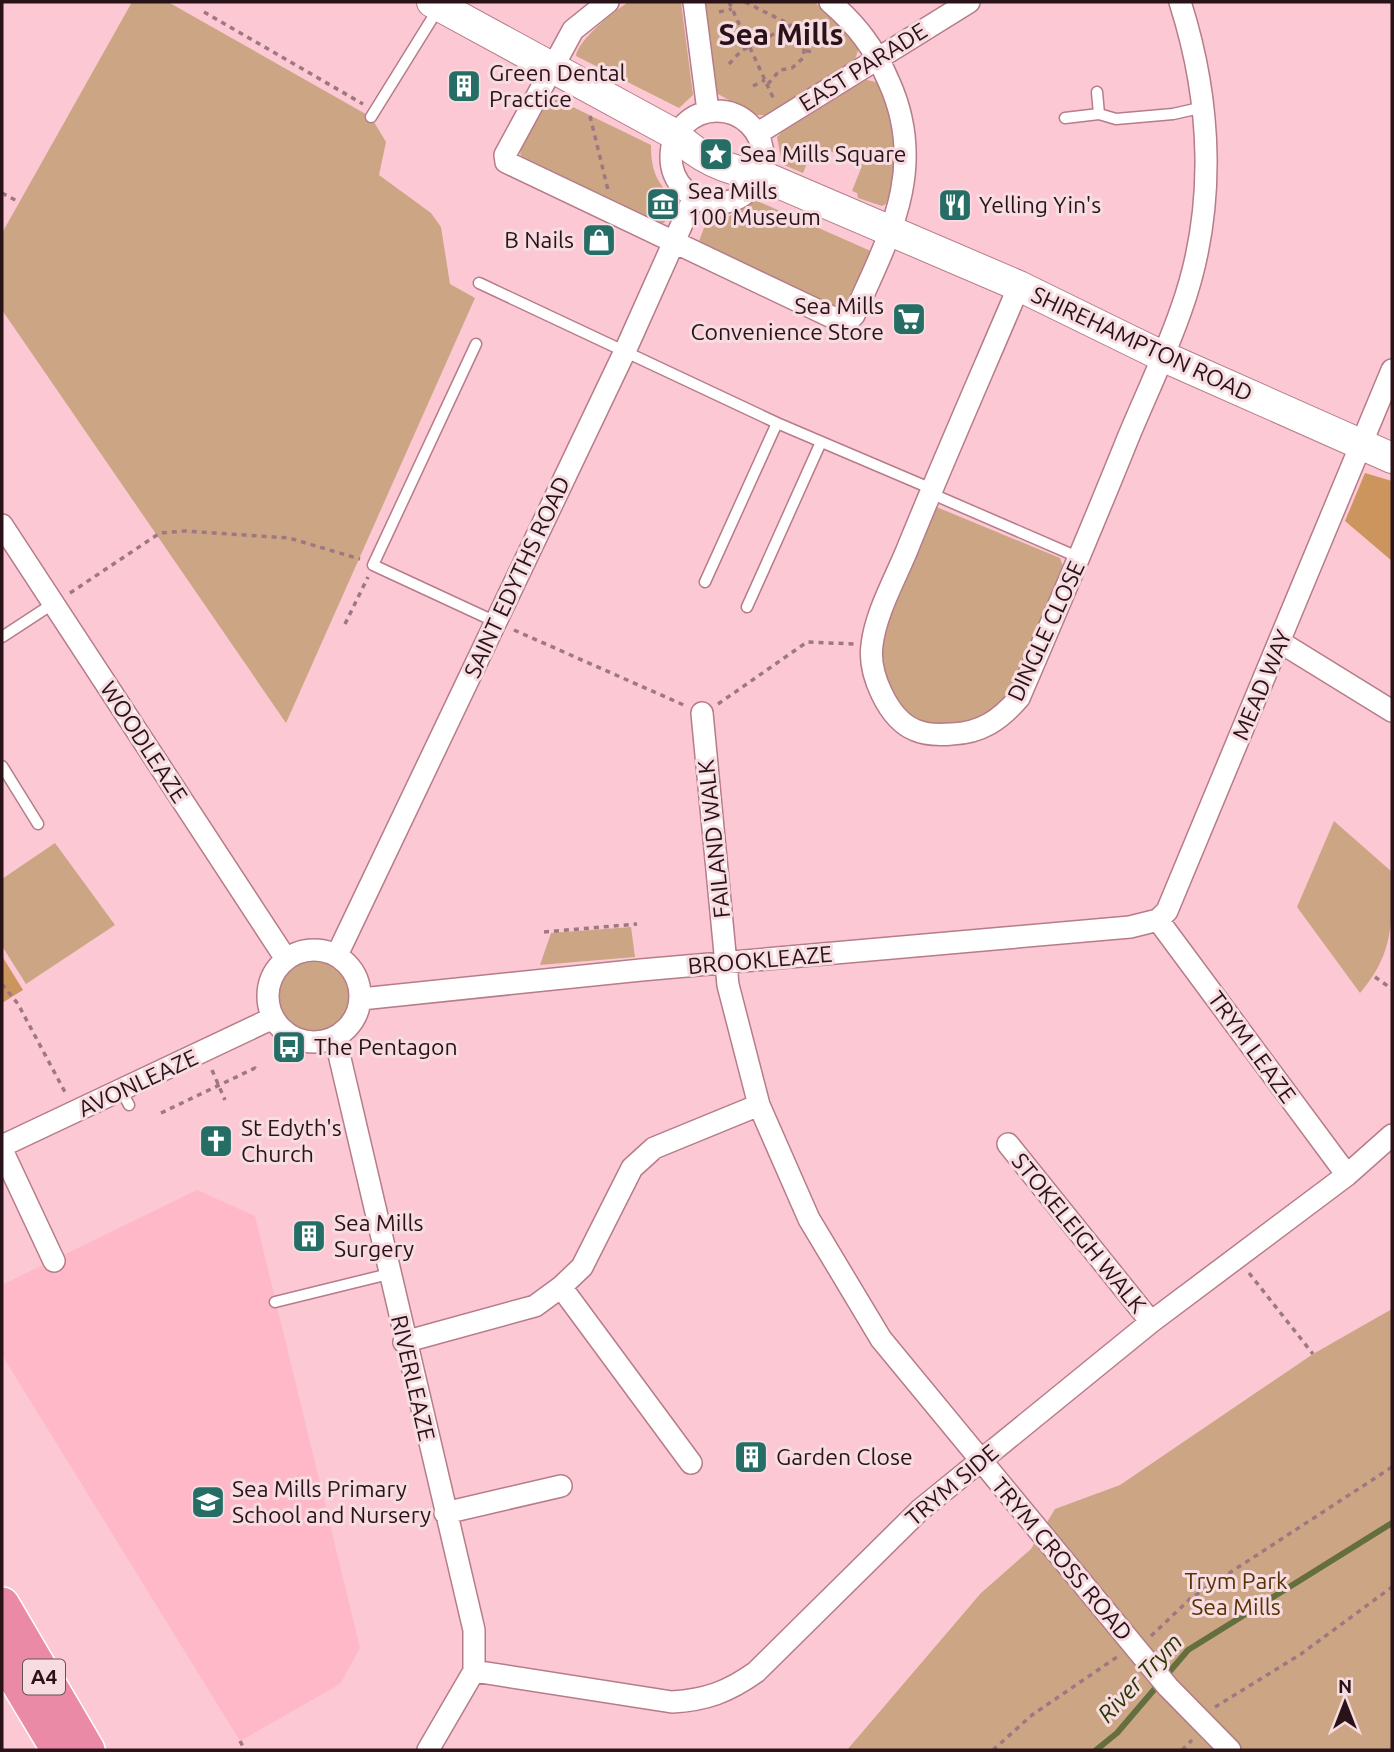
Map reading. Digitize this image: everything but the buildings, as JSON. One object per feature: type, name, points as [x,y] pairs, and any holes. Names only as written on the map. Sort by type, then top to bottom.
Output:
[{"type":"highway","name":"A4","points":[[2,1605],[87,1750]]},
{"type":"highway","name":"A4","points":[[2,1655],[59,1750]]},
{"type":"main road","name":"SHIREHAMPTON ROAD","points":[[436,4],[676,135],[701,137],[740,156],[760,175],[890,233],[1019,286],[1162,356],[1362,447],[1392,458]]},
{"type":"street","points":[[608,2],[573,30],[550,67],[505,155],[506,162],[838,320],[848,321],[854,315],[890,233],[905,178],[906,142],[897,100],[878,57],[850,9],[830,2]]},
{"type":"street","points":[[694,2],[708,111]]},
{"type":"street","name":"EAST PARADE","points":[[758,133],[969,2]]},
{"type":"street","name":"DINGLE CLOSE","points":[[1019,286],[931,491],[871,646],[875,675],[896,715],[914,730],[936,735],[962,734],[988,727],[1005,714],[1019,698],[1080,558],[1181,309],[1197,248],[1206,190],[1204,107],[1195,55],[1180,2]]},
{"type":"street","points":[[708,111],[737,114],[758,133],[764,161],[752,188],[739,198],[724,203],[708,202],[694,197],[679,182],[671,162],[676,135],[684,124],[708,111]]},
{"type":"street","name":"SAINT EDYTHS ROAD","points":[[337,955],[625,349],[694,197]]},
{"type":"street","name":"MEAD WAY","points":[[1158,920],[1167,911],[1392,370]]},
{"type":"street","name":"WOODLEAZE","points":[[2,525],[286,959]]},
{"type":"street","points":[[1280,642],[1392,711]]},
{"type":"street","name":"FAILAND WALK","points":[[702,713],[728,985],[759,1105]]},
{"type":"street","name":"BROOKLEAZE","points":[[361,999],[1130,927],[1158,920]]},
{"type":"street","name":"TRYM LEAZE","points":[[1158,920],[1346,1175]]},
{"type":"street","points":[[311,950],[337,955],[356,974],[361,999],[357,1015],[348,1028],[335,1038],[307,1042],[282,1029],[274,1018],[268,993],[271,980],[286,959],[311,950]]},
{"type":"street","name":"AVONLEAZE","points":[[54,1261],[2,1148],[74,1112],[125,1098],[203,1052],[274,1018]]},
{"type":"street","name":"RIVERLEAZE","points":[[335,1038],[404,1342],[474,1630],[474,1671]]},
{"type":"street","points":[[404,1342],[535,1306],[582,1267],[632,1168],[654,1148],[759,1105]]},
{"type":"street","name":"TRYM CROSS ROAD","points":[[759,1105],[808,1219],[881,1339],[1168,1687],[1230,1750]]},
{"type":"street","name":"TRYM SIDE","points":[[474,1671],[672,1702],[720,1695],[756,1672],[911,1519],[979,1461],[1151,1322],[1346,1175],[1392,1135]]},
{"type":"street","name":"STOKELEIGH WALK","points":[[1008,1144],[1151,1322]]},
{"type":"street","points":[[561,1287],[691,1464]]},
{"type":"street","points":[[445,1513],[561,1486]]},
{"type":"street","points":[[428,1750],[474,1671]]},
{"type":"lane","points":[[373,114],[436,4]]},
{"type":"lane","points":[[1097,92],[1099,114]]},
{"type":"lane","points":[[1065,118],[1099,114],[1116,119],[1172,114],[1204,107]]},
{"type":"lane","points":[[479,283],[625,349],[777,423],[1080,558]]},
{"type":"lane","points":[[476,344],[373,565],[496,622]]},
{"type":"lane","points":[[705,582],[777,423]]},
{"type":"lane","points":[[747,607],[821,442]]},
{"type":"lane","points":[[2,637],[54,603]]},
{"type":"lane","points":[[2,766],[38,824]]},
{"type":"lane","points":[[275,1302],[389,1274]]},
{"type":"path","points":[[729,2],[782,117]]},
{"type":"path","points":[[745,2],[791,25],[802,36],[806,51],[803,58],[792,68],[780,70],[766,83],[753,86]]},
{"type":"path","points":[[719,12],[732,9]]},
{"type":"path","points":[[204,12],[373,114]]},
{"type":"path","points":[[729,64],[732,58],[749,46],[791,25]]},
{"type":"path","points":[[806,51],[815,52]]},
{"type":"path","points":[[598,94],[589,113],[615,216]]},
{"type":"path","points":[[2,193],[19,202]]},
{"type":"path","points":[[54,603],[160,533],[185,531],[289,538],[373,565],[345,624]]},
{"type":"path","points":[[496,622],[702,713],[813,639],[871,646]]},
{"type":"path","points":[[544,932],[637,924]]},
{"type":"path","points":[[1375,977],[1392,989]]},
{"type":"path","points":[[2,984],[18,1004],[46,1052],[74,1112]]},
{"type":"path","points":[[203,1052],[225,1100]]},
{"type":"path","points":[[162,1113],[255,1068],[258,1072]]},
{"type":"path","points":[[1237,1257],[1313,1353]]},
{"type":"path","points":[[1156,1632],[1191,1598],[1392,1467]]},
{"type":"path","points":[[1219,1702],[1301,1654],[1392,1587]]},
{"type":"path","points":[[993,1750],[1031,1715],[1116,1657]]},
{"type":"path","points":[[240,1741],[245,1750]]},
{"type":"path","points":[[1182,1750],[1192,1741]]},
{"type":"shaded area","points":[[1365,473],[1392,481],[1392,561],[1345,521]]},
{"type":"shaded area","points":[[2,956],[23,990],[2,1003]]},
{"type":"shaded area","name":"Sea Mills Primary School and Nursery","points":[[197,1190],[255,1216],[360,1648],[340,1684],[240,1741],[2,1355],[2,1285]]},
{"type":"green space","points":[[132,2],[168,2],[371,117],[386,142],[379,175],[431,213],[441,227],[450,284],[475,298],[286,723],[2,310],[2,233]]},
{"type":"green space","points":[[629,2],[681,2],[693,95],[679,108],[576,56],[590,34]]},
{"type":"green space","points":[[703,2],[814,2],[843,25],[859,47],[854,63],[770,115],[756,115],[718,94],[715,89]]},
{"type":"green space","points":[[866,80],[877,83],[884,92],[893,137],[893,177],[886,204],[882,206],[858,198],[857,193],[852,191],[862,166],[815,144],[803,173],[782,164],[777,137]]},
{"type":"green space","points":[[544,93],[651,145],[656,176],[676,201],[664,223],[656,223],[523,164],[522,136]]},
{"type":"green space","points":[[755,200],[873,252],[855,297],[849,304],[835,311],[698,244],[708,217],[728,217]]},
{"type":"green space","points":[[934,506],[1060,558],[1063,566],[1036,638],[1012,690],[1003,702],[982,718],[955,726],[928,724],[905,713],[890,691],[879,654],[880,640]]},
{"type":"green space","points":[[1334,821],[1392,872],[1389,937],[1379,965],[1360,993],[1297,907]]},
{"type":"green space","points":[[55,843],[115,925],[26,984],[2,946],[2,879]]},
{"type":"green space","points":[[631,927],[635,957],[540,965],[551,933]]},
{"type":"green space","points":[[314,958],[328,961],[341,969],[349,982],[352,996],[349,1010],[341,1023],[328,1031],[314,1034],[300,1031],[287,1023],[279,1010],[276,996],[279,982],[287,969],[300,961]]},
{"type":"green space","name":"Trym Park Sea Mills","points":[[1392,1309],[1392,1750],[847,1750],[981,1593],[1031,1549],[1055,1509],[1120,1485],[1313,1354]]},
{"type":"waterway","name":"River Trym","points":[[1096,1750],[1117,1733],[1188,1650],[1392,1523]]},
{"type":"place","name":"Green Dental Practice","points":[[464,86]]},
{"type":"place","name":"Sea Mills Square","points":[[716,154]]},
{"type":"place","name":"Sea Mills 100 Museum","points":[[663,204]]},
{"type":"place","name":"Yelling Yin's","points":[[955,205]]},
{"type":"place","name":"B Nails","points":[[599,240]]},
{"type":"place","name":"Sea Mills Convenience Store","points":[[909,319]]},
{"type":"place","name":"The Pentagon","points":[[289,1047]]},
{"type":"place","name":"St Edyth's Church","points":[[216,1141]]},
{"type":"place","name":"Sea Mills Surgery","points":[[309,1236]]},
{"type":"place","name":"Garden Close","points":[[751,1457]]},
{"type":"place","name":"Sea Mills Primary School and Nursery","points":[[208,1502]]},
{"type":"district","name":"Sea Mills","points":[[781,35]]}]
